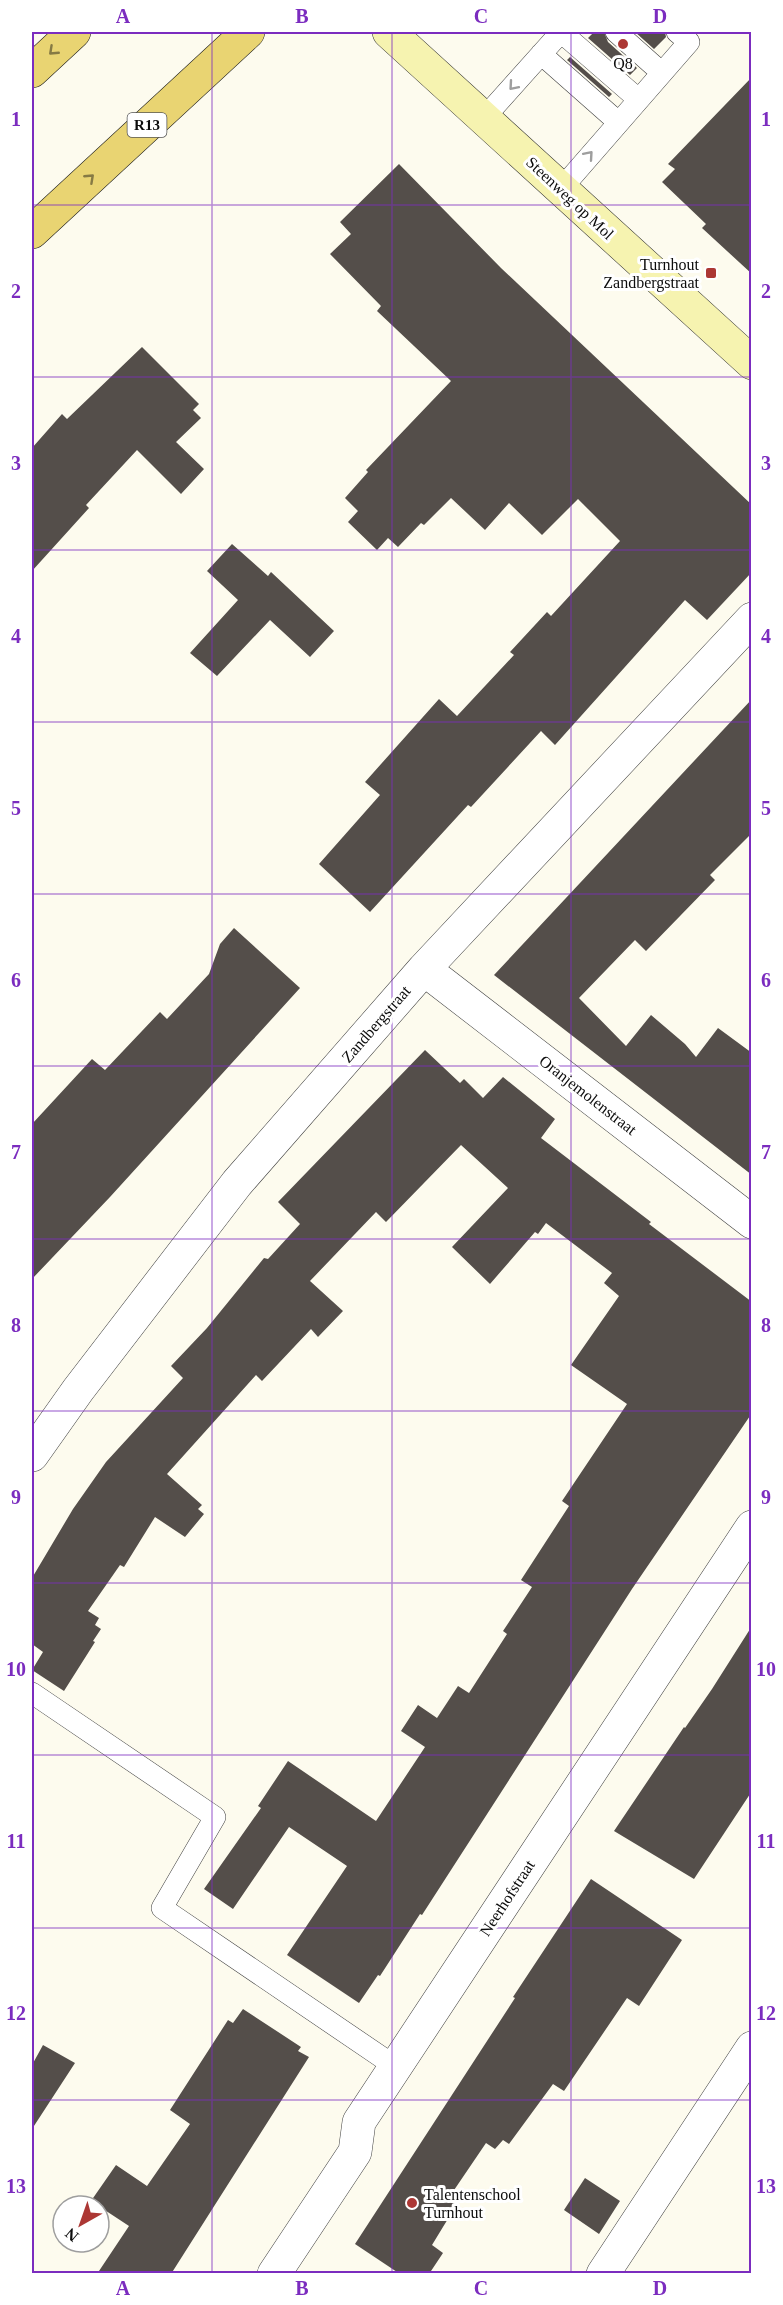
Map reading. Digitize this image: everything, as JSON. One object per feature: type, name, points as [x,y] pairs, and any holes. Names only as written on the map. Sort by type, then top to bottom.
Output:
[{"type":"main road","points":[[32,71],[74,32]]},
{"type":"main road","name":"R13","points":[[32,232],[248,32]]},
{"type":"street","name":"Steenweg op Mol","points":[[389,32],[752,363]]},
{"type":"street","name":"Zandbergstraat","points":[[32,1455],[78,1390],[237,1183],[424,969],[752,619]]},
{"type":"street","name":"Oranjemolenstraat","points":[[424,969],[752,1222]]},
{"type":"street","name":"Neerhofstraat","points":[[274,2274],[355,2152],[359,2122],[752,1527]]},
{"type":"street","points":[[603,2274],[752,2049]]},
{"type":"lane","points":[[484,118],[561,32],[638,99]]},
{"type":"lane","points":[[616,32],[662,73]]},
{"type":"lane","points":[[561,189],[689,42],[677,32]]},
{"type":"lane","points":[[541,54],[618,122]]},
{"type":"lane","points":[[32,1693],[215,1817],[162,1908],[396,2067]]},
{"type":"building","points":[[594,32],[604,32],[608,42],[637,68],[630,75],[588,38]]},
{"type":"building","points":[[635,32],[665,32],[666,37],[654,49]]},
{"type":"building","points":[[570,57],[612,94],[609,97],[567,60]]},
{"type":"building","points":[[752,77],[752,274],[702,228],[706,224],[662,182],[675,169],[668,164]]},
{"type":"building","points":[[399,164],[501,268],[752,505],[752,572],[707,620],[685,600],[555,745],[541,731],[471,807],[468,805],[370,912],[319,864],[380,795],[365,782],[439,699],[457,716],[514,655],[510,652],[547,612],[551,616],[620,541],[578,499],[542,535],[509,503],[485,530],[451,498],[424,525],[421,523],[398,547],[388,538],[377,550],[348,522],[358,511],[345,498],[368,472],[366,470],[451,381],[377,311],[381,306],[330,254],[351,234],[340,222]]},
{"type":"building","points":[[142,347],[199,404],[193,410],[201,418],[176,442],[204,469],[181,494],[137,450],[86,505],[89,508],[32,571],[32,448],[62,414],[67,419]]},
{"type":"building","points":[[232,544],[268,576],[271,572],[334,631],[310,657],[270,620],[217,676],[190,653],[238,600],[207,571]]},
{"type":"building","points":[[752,699],[752,833],[710,875],[715,880],[646,951],[635,940],[579,998],[626,1046],[651,1015],[685,1044],[696,1057],[718,1028],[752,1053],[752,1175],[494,975]]},
{"type":"building","points":[[234,928],[300,988],[110,1197],[32,1279],[32,1124],[92,1059],[105,1070],[160,1012],[167,1019],[209,974],[220,944]]},
{"type":"building","points":[[425,1050],[460,1083],[464,1079],[483,1098],[503,1077],[555,1119],[541,1138],[752,1302],[752,1413],[632,1589],[422,1915],[420,1914],[380,1976],[378,1975],[359,2003],[287,1955],[347,1866],[289,1827],[233,1909],[204,1889],[261,1808],[258,1806],[288,1761],[376,1821],[425,1747],[401,1731],[418,1705],[437,1718],[458,1686],[469,1693],[507,1634],[503,1631],[532,1587],[521,1580],[569,1506],[562,1501],[627,1404],[571,1365],[619,1296],[604,1283],[612,1273],[546,1223],[538,1234],[535,1232],[490,1284],[452,1247],[508,1188],[461,1145],[386,1222],[376,1212],[310,1281],[343,1311],[318,1337],[311,1329],[262,1381],[256,1375],[167,1474],[202,1505],[198,1509],[204,1514],[185,1537],[155,1517],[124,1567],[120,1565],[88,1611],[99,1618],[95,1625],[101,1629],[64,1691],[32,1670],[43,1652],[32,1644],[32,1578],[73,1509],[106,1462],[183,1378],[171,1366],[207,1328],[264,1258],[268,1259],[300,1224],[278,1202]]},
{"type":"building","points":[[752,1626],[752,1791],[694,1879],[614,1831],[712,1689]]},
{"type":"building","points":[[591,1879],[682,1940],[639,2006],[627,1998],[564,2091],[553,2084],[509,2144],[503,2140],[495,2149],[486,2143],[448,2199],[457,2204],[432,2245],[443,2253],[429,2274],[400,2274],[355,2244]]},
{"type":"building","points":[[243,2009],[301,2047],[298,2051],[309,2057],[171,2274],[97,2274],[129,2226],[111,2214],[111,2194],[96,2194],[116,2165],[147,2186],[190,2124],[170,2110],[228,2020],[233,2023]]},
{"type":"building","points":[[43,2045],[75,2063],[32,2129],[32,2065]]},
{"type":"building","points":[[585,2178],[620,2201],[599,2234],[564,2210]]},
{"type":"place","name":"Q8","points":[[623,44]]},
{"type":"place","name":"Turnhout Zandbergstraat","points":[[711,273]]},
{"type":"place","name":"Talentenschool Turnhout","points":[[412,2203]]}]
